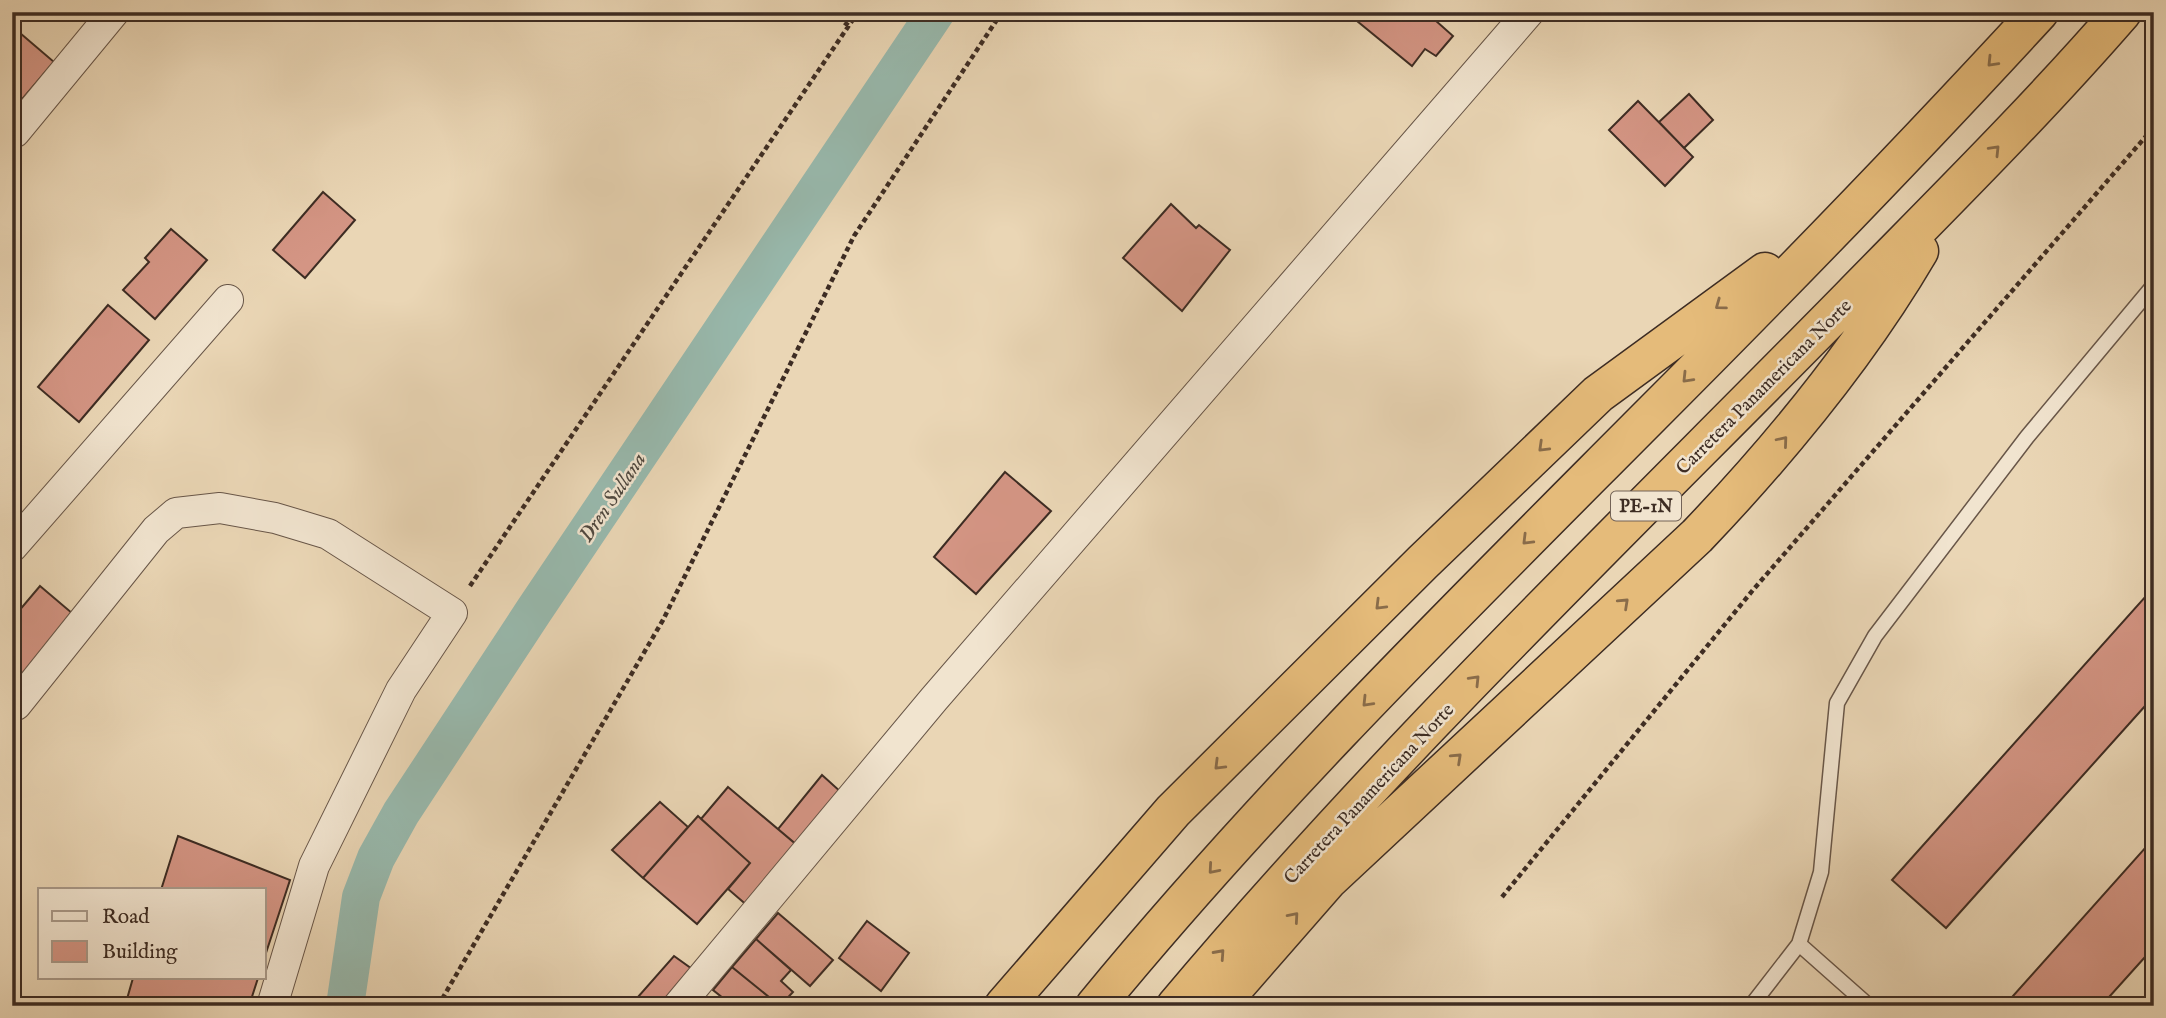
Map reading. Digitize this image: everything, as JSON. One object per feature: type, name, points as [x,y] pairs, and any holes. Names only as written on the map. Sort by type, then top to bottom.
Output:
[{"type":"highway","name":"PE-1N","points":[[1095,1006],[1219,862],[1325,746],[1854,206],[2039,12]]},
{"type":"highway","name":"Carretera Panamericana Norte","points":[[1176,1006],[1314,848],[1954,193],[2122,12]]},
{"type":"highway","points":[[1217,1006],[1328,880],[1697,536],[1748,482],[1804,415],[1871,325],[1954,193]]},
{"type":"highway","points":[[1004,1006],[1173,811],[1423,562],[1598,394],[1854,206]]},
{"type":"street","points":[[14,134],[114,12]]},
{"type":"street","points":[[678,1006],[943,688],[1529,12]]},
{"type":"street","points":[[12,547],[228,300]]},
{"type":"street","points":[[16,705],[156,530],[176,513],[220,508],[275,517],[328,534],[452,613],[401,690],[314,866],[272,1006]]},
{"type":"lane","points":[[1751,1006],[1799,944],[1821,872],[1837,703],[1883,625],[2027,437],[2154,285]]},
{"type":"lane","points":[[1799,944],[1869,1006]]},
{"type":"path","points":[[831,12],[849,26]]},
{"type":"path","points":[[452,613],[858,12]]},
{"type":"path","points":[[438,1006],[663,620],[854,236],[1002,12]]},
{"type":"path","points":[[1502,897],[1753,590],[2154,127]]},
{"type":"building","points":[[1346,12],[1426,12],[1453,36],[1436,56],[1425,49],[1412,66]]},
{"type":"building","points":[[20,33],[54,62],[12,111],[12,43]]},
{"type":"building","points":[[1689,94],[1713,120],[1684,148],[1659,122]]},
{"type":"building","points":[[1638,101],[1693,157],[1665,186],[1609,130]]},
{"type":"building","points":[[323,192],[355,220],[305,278],[273,250]]},
{"type":"building","points":[[1171,204],[1196,228],[1199,225],[1230,250],[1182,311],[1123,258]]},
{"type":"building","points":[[171,229],[207,260],[155,319],[123,290],[149,262],[145,258]]},
{"type":"building","points":[[108,305],[149,340],[79,422],[38,387]]},
{"type":"building","points":[[1005,472],[1051,511],[976,594],[934,557]]},
{"type":"building","points":[[40,586],[79,619],[23,684],[12,674],[12,619]]},
{"type":"building","points":[[2154,587],[2154,696],[1946,928],[1892,880]]},
{"type":"building","points":[[822,775],[842,793],[798,846],[778,829]]},
{"type":"building","points":[[728,787],[798,846],[749,907],[728,889],[750,863],[701,819]]},
{"type":"building","points":[[660,802],[688,827],[643,878],[612,850]]},
{"type":"building","points":[[698,816],[750,863],[697,924],[643,878]]},
{"type":"building","points":[[178,836],[290,880],[266,953],[266,888],[162,888]]},
{"type":"building","points":[[2154,838],[2154,947],[2101,1006],[2004,1006]]},
{"type":"building","points":[[778,913],[833,960],[810,986],[756,939]]},
{"type":"building","points":[[867,921],[909,953],[881,991],[839,958]]},
{"type":"building","points":[[756,939],[791,970],[781,981],[793,992],[780,1006],[732,967]]},
{"type":"building","points":[[674,956],[699,974],[671,1006],[630,1006]]},
{"type":"building","points":[[732,967],[780,1006],[733,1006],[713,990]]},
{"type":"building","points":[[133,979],[258,979],[249,1006],[125,1006]]},
{"type":"waterway","name":"Dren Sullana","points":[[345,1006],[361,897],[376,858],[401,813],[936,12]]}]
